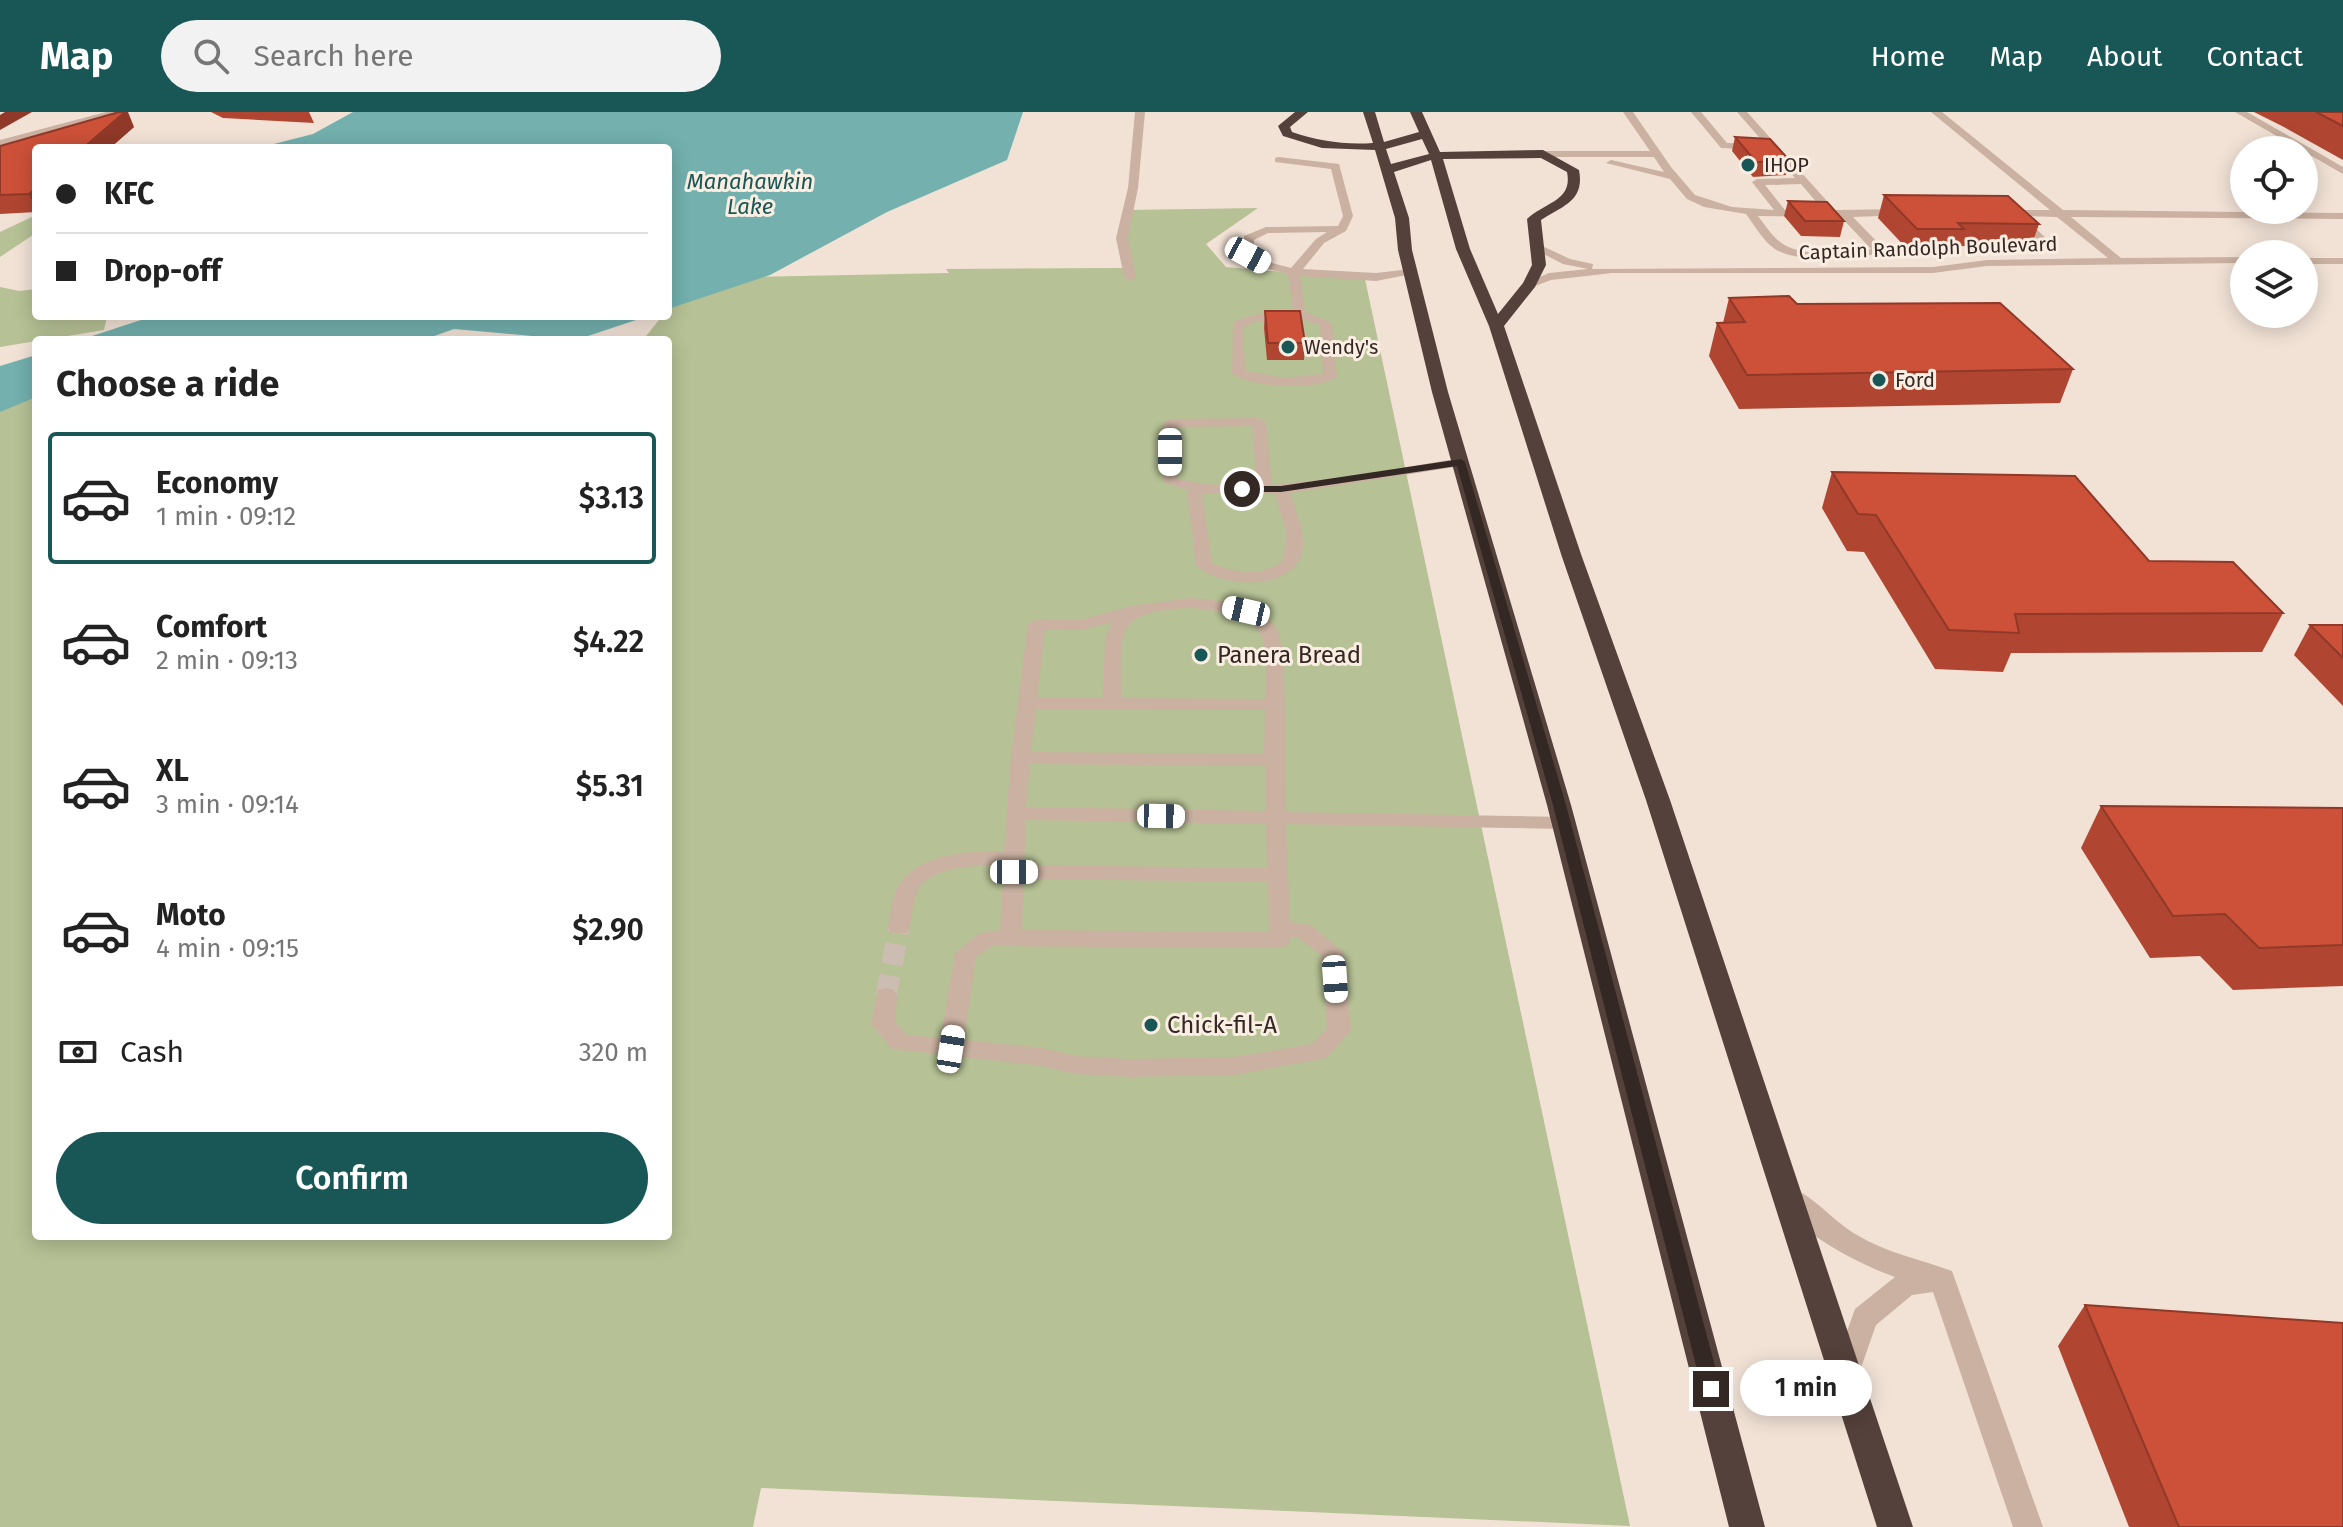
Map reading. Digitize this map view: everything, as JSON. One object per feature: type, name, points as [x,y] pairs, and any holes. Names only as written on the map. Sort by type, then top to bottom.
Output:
[{"type":"highway","points":[[1302,112],[1284,126],[1287,134],[1318,144],[1384,159],[1409,161],[1431,144]]},
{"type":"highway","points":[[1369,112],[1402,218],[1401,273],[1461,462],[1564,823],[1747,1527]]},
{"type":"highway","points":[[1416,112],[1431,144],[1463,249],[1496,326],[1572,557],[1658,800],[1895,1527]]},
{"type":"highway","points":[[1384,159],[1408,142],[1543,154],[1573,170],[1576,185],[1571,195],[1534,219],[1539,265],[1530,284],[1496,326]]},
{"type":"street","points":[[0,143],[117,112]]},
{"type":"street","points":[[1130,277],[1122,238],[1133,188],[1140,112]]},
{"type":"street","points":[[1628,112],[1674,177],[1697,200],[1749,211],[1917,212]]},
{"type":"street","points":[[1696,112],[1724,146],[1773,147]]},
{"type":"street","points":[[1742,112],[1804,181],[1879,250],[1866,254],[1791,252],[1776,245],[1749,211]]},
{"type":"street","points":[[1936,112],[2117,260]]},
{"type":"street","points":[[2240,112],[2343,171]]},
{"type":"street","points":[[1573,170],[1648,140]]},
{"type":"street","points":[[1543,154],[1663,159]]},
{"type":"street","points":[[1607,158],[1674,177]]},
{"type":"street","points":[[1279,160],[1335,166],[1348,216],[1342,229],[1320,241],[1294,272],[1299,314]]},
{"type":"street","points":[[1780,211],[1757,182],[1804,181]]},
{"type":"street","points":[[1984,212],[2343,216]]},
{"type":"street","points":[[2012,213],[2047,245]]},
{"type":"street","points":[[1342,229],[1266,230],[1248,238],[1248,255],[1268,266],[1294,272],[1376,277],[1401,273]]},
{"type":"street","name":"Captain Randolph Boulevard","points":[[1536,246],[1567,262],[1612,270]]},
{"type":"street","name":"Captain Randolph Boulevard","points":[[1530,284],[1549,277],[1612,270],[1933,270],[1987,263],[2230,260]]},
{"type":"street","points":[[2318,261],[2343,261]]},
{"type":"street","points":[[1299,314],[1326,323],[1330,377],[1312,381],[1258,381],[1239,373],[1237,325],[1253,319],[1299,314]]},
{"type":"street","points":[[1194,489],[1204,565],[1218,574],[1261,577],[1278,573],[1289,565],[1295,554],[1295,542],[1273,489],[1259,422],[1170,423],[1170,482],[1194,489],[1273,489],[1461,462]]},
{"type":"street","points":[[951,1049],[966,953],[988,938],[1280,940],[1272,633],[1263,621],[1246,611],[1215,606],[1146,606],[1082,625],[1037,624],[1016,813],[1011,938]]},
{"type":"street","points":[[1112,704],[1115,630],[1132,611]]},
{"type":"street","points":[[1027,703],[1274,705]]},
{"type":"street","points":[[1021,758],[1274,760]]},
{"type":"street","points":[[1016,813],[1564,823]]},
{"type":"street","points":[[899,928],[908,888],[918,876],[941,865],[965,860],[1014,865],[1278,875]]},
{"type":"street","points":[[886,996],[883,1024],[900,1043],[1042,1057],[1076,1065],[1130,1068],[1234,1066],[1319,1052],[1339,1030],[1333,953],[1303,930],[1280,929]]},
{"type":"street","points":[[1786,1195],[1827,1231],[1862,1254],[1894,1268],[1942,1279]]},
{"type":"street","points":[[1845,1375],[1865,1318],[1906,1284],[1942,1279]]},
{"type":"street","points":[[1942,1279],[2028,1527]]},
{"type":"green space","points":[[1258,208],[1206,244],[1226,267],[1365,279],[1630,1526],[761,1488],[753,1527],[0,1527],[0,398],[32,383],[32,1240],[672,1240],[672,336],[646,336],[659,320],[672,320],[672,305],[745,277],[949,273],[946,269],[1124,268],[1129,210]]},
{"type":"green space","points":[[32,217],[32,236],[0,257],[0,232]]},
{"type":"green space","points":[[0,287],[19,291],[32,289],[32,320],[106,320],[104,330],[67,336],[32,336],[32,342],[0,347]]},
{"type":"water","name":"Manahawkin Lake","points":[[353,112],[1023,112],[1007,160],[887,212],[770,275],[672,308],[672,144],[274,144],[313,134]]},
{"type":"water","points":[[141,320],[636,320],[588,336],[532,336],[454,329],[434,336],[92,336]]},
{"type":"water","points":[[32,356],[32,399],[0,412],[0,366]]},
{"type":"building","points":[[125,112],[88,144],[32,144],[32,191],[29,194],[0,195],[0,146]]},
{"type":"building","points":[[2316,112],[2343,112],[2343,126]]},
{"type":"building","points":[[1735,137],[1770,139],[1790,161],[1756,162]]},
{"type":"building","points":[[1884,195],[2008,196],[2039,224],[1958,223],[1964,229],[1917,229]]},
{"type":"building","points":[[1788,201],[1827,202],[1844,221],[1805,221]]},
{"type":"building","points":[[1789,296],[1797,304],[2000,303],[2073,369],[1747,375],[1717,323],[1745,322],[1729,298]]},
{"type":"building","points":[[1265,311],[1300,311],[1305,343],[1268,343]]},
{"type":"building","points":[[1832,472],[2075,476],[2149,561],[2233,562],[2283,613],[2015,614],[2019,633],[1949,630],[1876,515],[1858,514]]},
{"type":"building","points":[[2310,625],[2343,625],[2343,658]]},
{"type":"building","points":[[2101,806],[2343,808],[2343,945],[2259,948],[2225,914],[2173,916]]},
{"type":"building","points":[[2085,1305],[2343,1323],[2343,1527],[2179,1527]]},
{"type":"tunnel","points":[[886,996],[899,928]]},
{"type":"place","name":"IHOP","points":[[1748,165]]},
{"type":"place","name":"Wendy's","points":[[1288,347]]},
{"type":"place","name":"Ford","points":[[1879,380]]},
{"type":"place","name":"Panera Bread","points":[[1201,655]]},
{"type":"place","name":"Chick-fil-A","points":[[1151,1025]]},
{"type":"route","points":[[1242,489],[1281,489],[1461,462],[1559,805],[1711,1389]]}]
